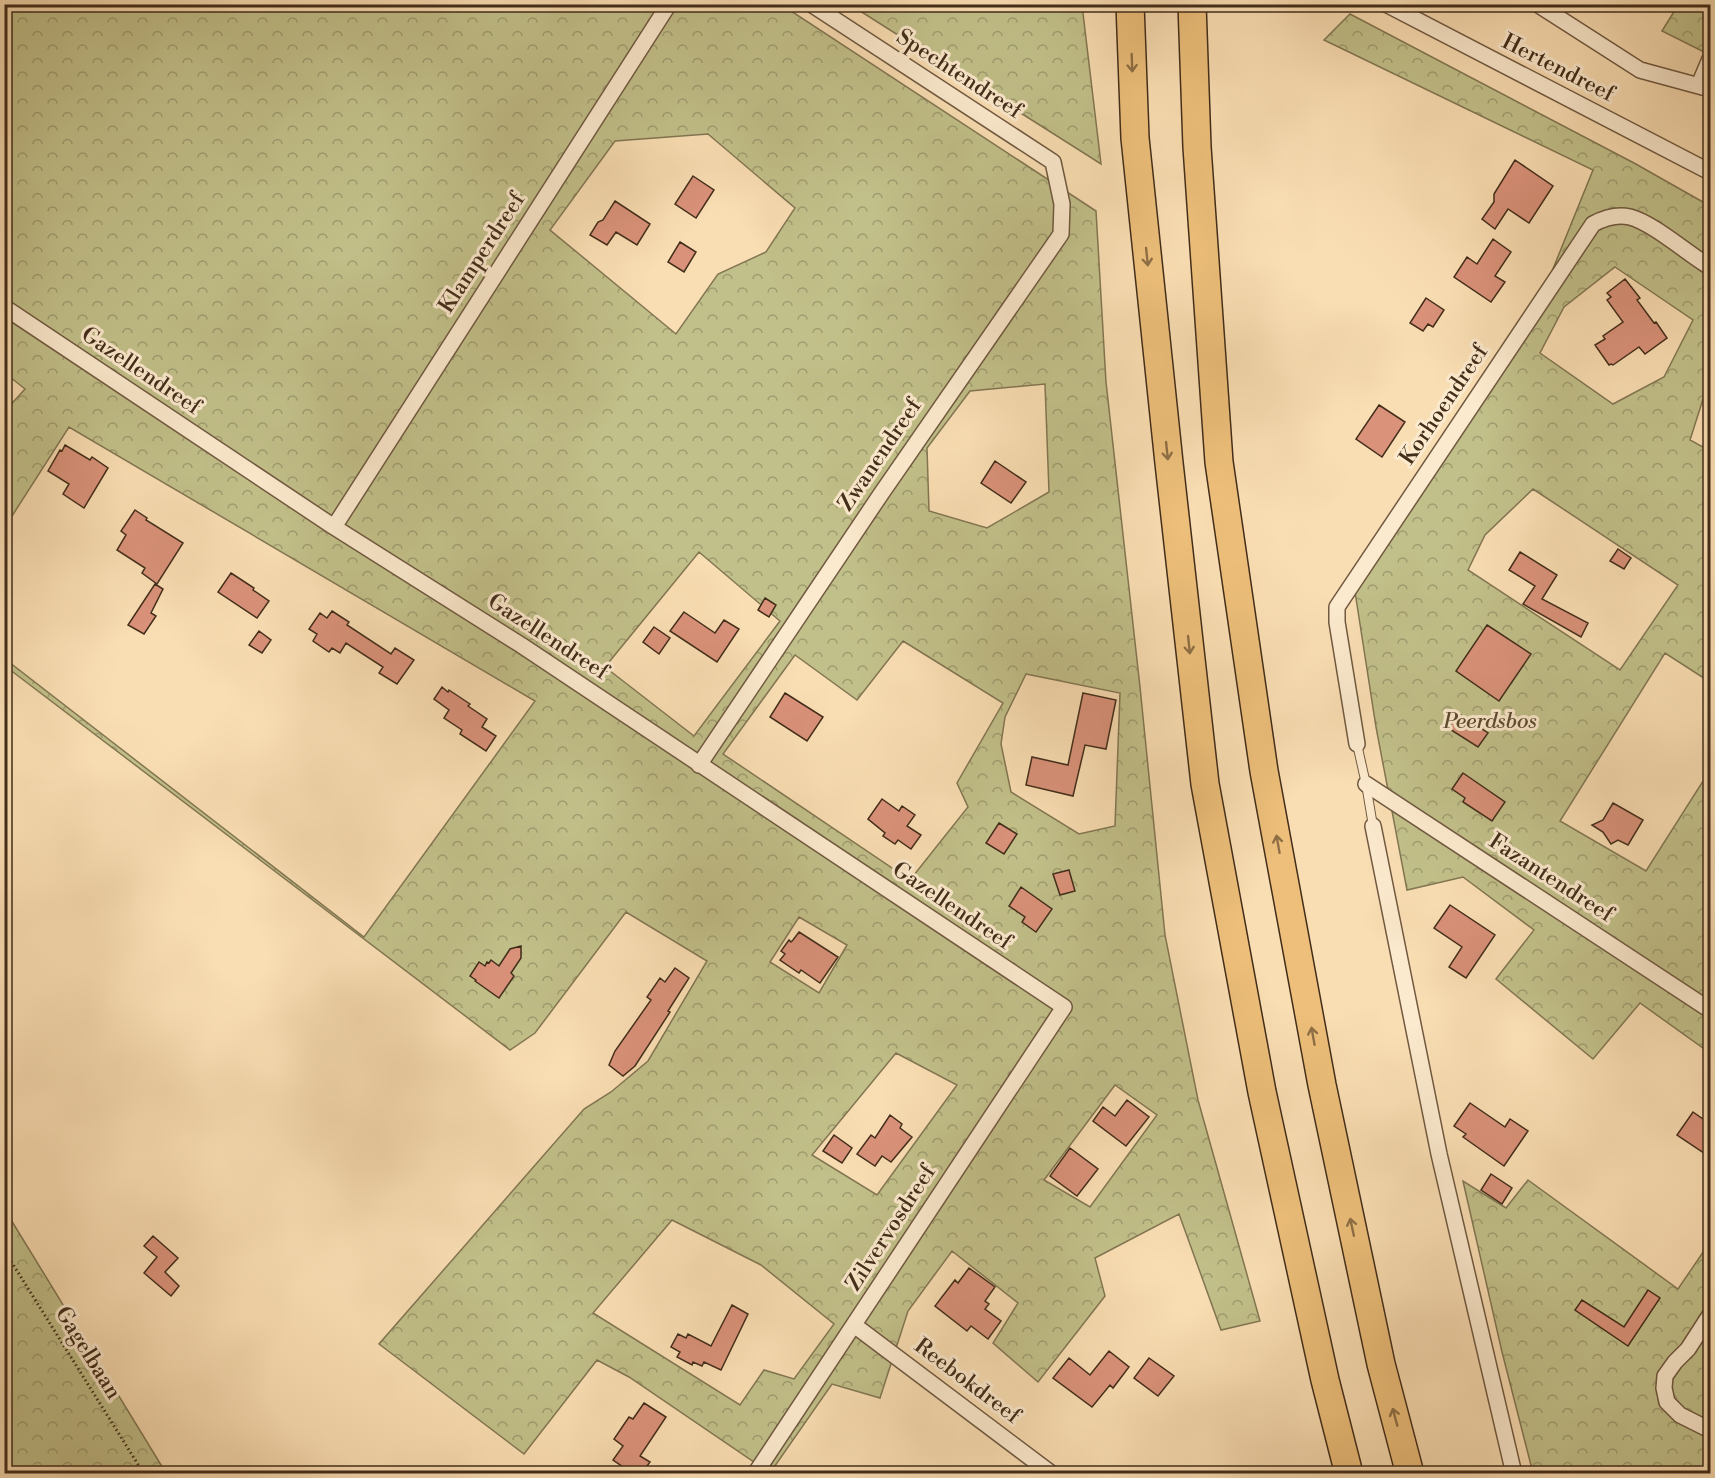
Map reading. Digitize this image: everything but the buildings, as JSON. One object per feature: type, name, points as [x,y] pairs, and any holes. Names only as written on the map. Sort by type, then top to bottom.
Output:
[{"type":"highway","points":[[1130,4],[1134,138],[1205,784],[1262,1092],[1324,1380],[1349,1473]]},
{"type":"highway","points":[[1192,4],[1197,147],[1219,462],[1264,771],[1322,1085],[1381,1365],[1410,1473]]},
{"type":"street","name":"Klamperdreef","points":[[334,527],[669,4]]},
{"type":"street","name":"Spechtendreef","points":[[811,4],[1053,162]]},
{"type":"street","name":"Hertendreef","points":[[1386,4],[1710,172]]},
{"type":"street","name":"Hertendreef","points":[[1537,4],[1640,70],[1705,87]]},
{"type":"street","points":[[1705,87],[1710,59]]},
{"type":"street","name":"Zwanendreef","points":[[699,765],[874,503],[1061,234],[1062,204],[1053,162]]},
{"type":"street","name":"Korhoendreef","points":[[1357,744],[1336,622],[1337,607],[1593,224],[1613,216],[1629,217],[1646,224],[1710,267]]},
{"type":"street","name":"Gazellendreef","points":[[4,307],[334,527],[521,645],[1064,1008]]},
{"type":"street","name":"Fazantendreef","points":[[1366,784],[1710,1010]]},
{"type":"street","points":[[1373,826],[1439,1154],[1514,1473]]},
{"type":"street","name":"Zilvervosdreef","points":[[755,1473],[1064,1008]]},
{"type":"street","points":[[1710,1315],[1688,1349],[1665,1376],[1664,1388],[1667,1402],[1680,1415],[1710,1430]]},
{"type":"street","name":"Reebokdreef","points":[[854,1325],[1052,1473]]},
{"type":"lane","points":[[1357,744],[1373,826]]},
{"type":"path","name":"Gagelbaan","points":[[4,1250],[144,1473]]},
{"type":"green space","points":[[5,5],[782,5],[1096,211],[1106,382],[1165,935],[1198,1100],[1260,1321],[1221,1330],[1179,1214],[1095,1258],[1105,1296],[1038,1382],[993,1343],[1018,1303],[952,1251],[908,1311],[880,1398],[832,1384],[770,1473],[629,1377],[597,1360],[524,1454],[379,1344],[584,1109],[611,1092],[648,1061],[707,961],[626,912],[535,1033],[510,1050],[5,666],[5,659],[364,937],[535,701],[69,427],[5,527],[5,411],[25,389],[5,373]],"holes":[[[708,134],[795,208],[766,252],[718,274],[676,334],[550,230],[615,141]],[[1045,384],[1049,492],[987,528],[929,511],[927,448],[970,391]],[[699,552],[780,621],[694,736],[605,667]],[[903,641],[1003,703],[957,783],[968,807],[910,880],[723,754],[795,655],[857,700]],[[1026,674],[1120,693],[1115,826],[1079,834],[1011,792],[1001,744],[1005,717]],[[799,917],[847,945],[819,993],[770,962]],[[896,1053],[957,1085],[877,1195],[812,1155]],[[1115,1085],[1157,1115],[1090,1207],[1044,1180]],[[672,1220],[761,1265],[834,1324],[794,1379],[764,1370],[740,1405],[593,1313]]]},
{"type":"green space","points":[[857,5],[1082,5],[1101,164],[857,9]]},
{"type":"green space","points":[[1678,5],[1710,5],[1710,55],[1662,31]]},
{"type":"green space","name":"Peerdsbos","points":[[1350,14],[1634,163],[1710,206],[1710,387],[1704,396],[1690,440],[1710,451],[1710,682],[1665,653],[1560,821],[1646,871],[1710,770],[1710,1053],[1640,1003],[1593,1059],[1496,979],[1534,930],[1463,877],[1407,890],[1376,727],[1353,579],[1544,291],[1593,170],[1324,40]],"holes":[[[1615,267],[1693,320],[1664,377],[1613,404],[1540,353],[1564,307]],[[1533,489],[1678,585],[1620,670],[1468,570],[1485,535]]]},
{"type":"green space","points":[[1528,1180],[1678,1289],[1710,1242],[1710,1473],[1533,1473],[1502,1352],[1463,1181],[1506,1208]]},
{"type":"green space","points":[[5,1210],[166,1473],[5,1473]]}]
